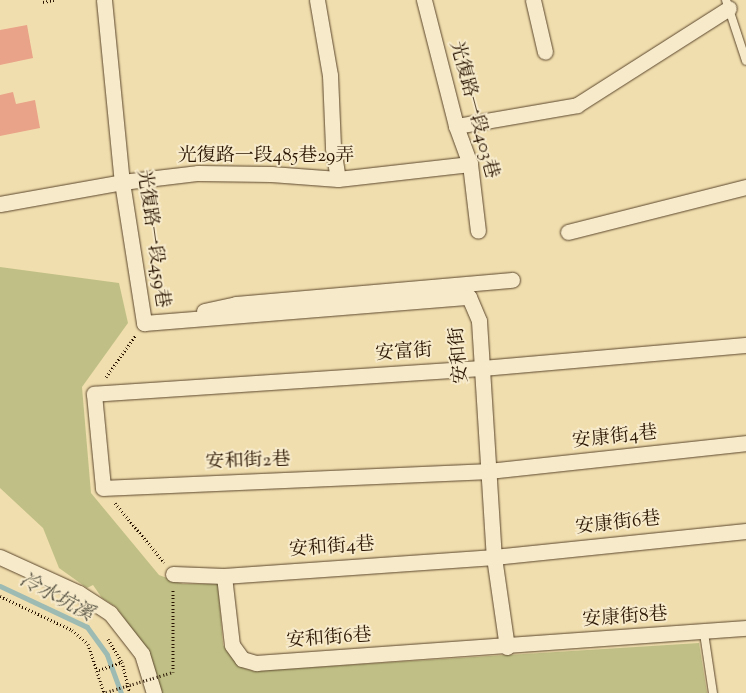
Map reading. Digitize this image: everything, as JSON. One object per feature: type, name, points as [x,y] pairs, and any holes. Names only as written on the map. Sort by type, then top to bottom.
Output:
[{"type":"street","name":"光復路一段459巷","points":[[104,0],[122,182],[144,323],[236,304],[512,280]]},
{"type":"street","points":[[317,0],[330,75],[333,148],[338,179]]},
{"type":"street","name":"光復路一段403巷","points":[[424,0],[456,126],[470,164],[478,231]]},
{"type":"street","points":[[533,0],[545,52]]},
{"type":"street","points":[[456,126],[577,105],[728,4]]},
{"type":"street","name":"光復路一段485巷29弄","points":[[0,204],[122,182],[198,174],[272,174],[338,179],[470,164]]},
{"type":"street","points":[[568,232],[746,187]]},
{"type":"street","name":"安和街","points":[[144,323],[469,297],[479,321],[494,556],[507,647]]},
{"type":"street","name":"安富街","points":[[94,394],[481,368],[746,345]]},
{"type":"street","points":[[94,394],[103,488]]},
{"type":"street","name":"安康街4巷","points":[[489,472],[746,443]]},
{"type":"street","name":"安和街2巷","points":[[103,488],[489,472]]},
{"type":"street","name":"安康街6巷","points":[[494,556],[746,531]]},
{"type":"street","name":"安和街4巷","points":[[173,574],[224,576],[494,556]]},
{"type":"street","points":[[0,557],[79,593],[110,613],[142,654],[154,693]]},
{"type":"street","name":"安和街6巷","points":[[224,576],[232,645],[242,659],[256,664],[507,647]]},
{"type":"street","name":"安康街8巷","points":[[507,647],[704,633],[746,628]]},
{"type":"lane","points":[[728,4],[746,61]]},
{"type":"lane","points":[[704,633],[713,693]]},
{"type":"path","points":[[43,2],[54,0]]},
{"type":"path","points":[[94,394],[144,323]]},
{"type":"path","points":[[0,596],[72,630],[88,644],[99,670],[103,693],[173,672],[173,574],[103,488]]},
{"type":"path","points":[[107,638],[122,662],[130,693]]},
{"type":"path","points":[[99,670],[122,662]]},
{"type":"green space","points":[[0,267],[119,283],[128,323],[82,387],[91,493],[159,575],[183,584],[218,584],[223,645],[238,666],[253,671],[699,643],[707,693],[161,693],[150,654],[116,607],[102,598],[93,585],[87,588],[59,568],[43,528],[0,488]]},
{"type":"building","points":[[27,25],[33,58],[0,65],[0,30]]},
{"type":"building","points":[[13,92],[16,104],[35,100],[40,128],[0,136],[0,95]]},
{"type":"waterway","name":"冷水坑溪","points":[[0,586],[87,627],[107,655],[121,693]]}]
